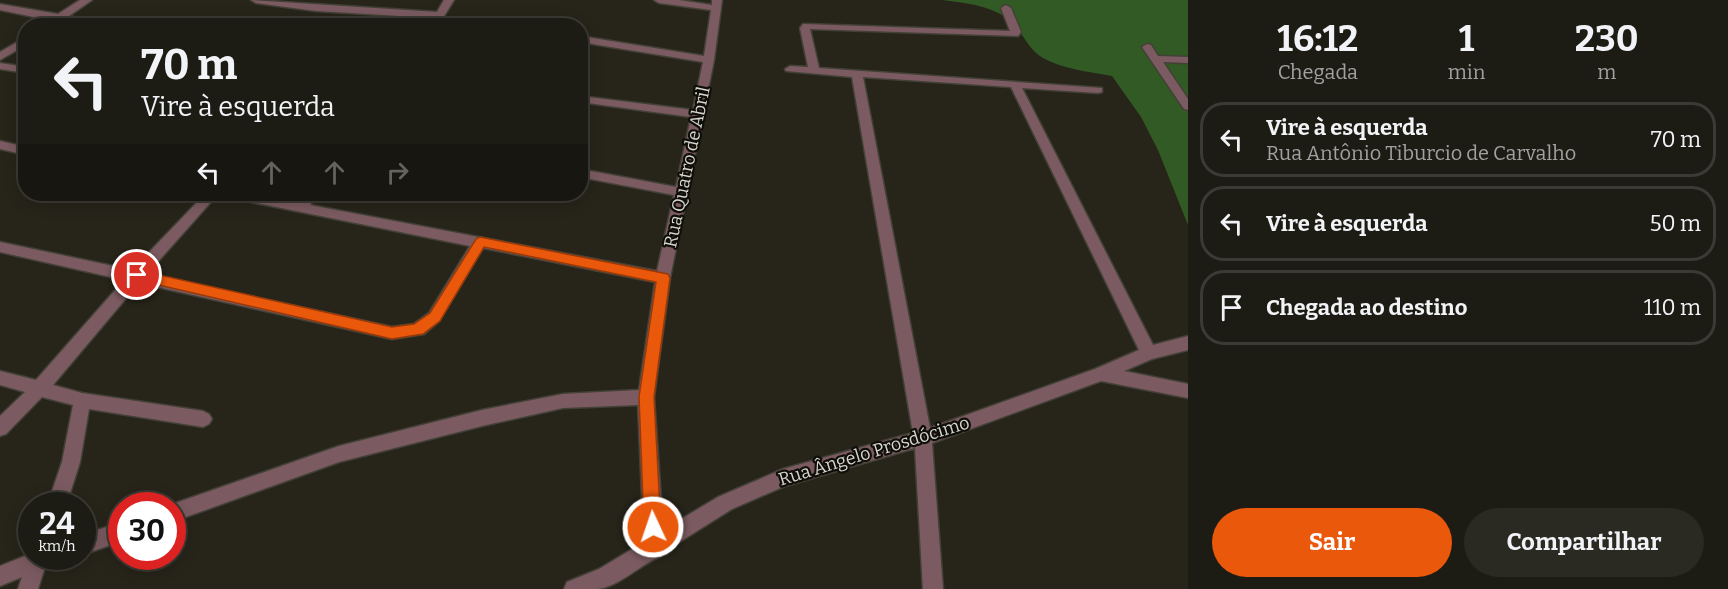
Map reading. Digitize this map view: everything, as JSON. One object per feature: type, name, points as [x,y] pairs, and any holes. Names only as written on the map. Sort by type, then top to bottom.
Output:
[{"type":"street","points":[[0,7],[61,18],[87,0]]},
{"type":"street","points":[[256,0],[316,8],[441,15]]},
{"type":"street","points":[[439,18],[449,0]]},
{"type":"street","points":[[659,0],[716,4]]},
{"type":"street","name":"Rua Quatro de Abril","points":[[654,549],[646,397],[663,278],[709,60],[716,4]]},
{"type":"street","points":[[814,71],[805,28],[807,26],[1014,34],[1016,33],[1006,8]]},
{"type":"street","points":[[588,40],[709,60]]},
{"type":"street","points":[[0,57],[18,45]]},
{"type":"street","points":[[1147,47],[1188,107]]},
{"type":"street","points":[[1156,60],[1188,60]]},
{"type":"street","points":[[0,66],[18,69]]},
{"type":"street","points":[[790,69],[1098,90]]},
{"type":"street","points":[[857,74],[923,438],[933,589]]},
{"type":"street","points":[[1015,85],[1149,353]]},
{"type":"street","points":[[1176,89],[1188,90]]},
{"type":"street","points":[[588,100],[698,114]]},
{"type":"street","points":[[0,145],[18,149]]},
{"type":"street","points":[[588,175],[681,192]]},
{"type":"street","points":[[0,428],[40,388],[137,275],[206,201]]},
{"type":"street","points":[[269,201],[663,278]]},
{"type":"street","points":[[302,207],[306,201]]},
{"type":"street","points":[[0,247],[137,275],[392,333],[418,330],[435,317],[480,242]]},
{"type":"street","name":"Rua Ângelo Prosdócimo","points":[[574,589],[606,576],[654,549],[725,503],[783,478],[923,438],[1101,374],[1149,353],[1188,343]]},
{"type":"street","points":[[1101,374],[1188,391]]},
{"type":"street","points":[[0,378],[82,400],[203,419]]},
{"type":"street","points":[[186,508],[339,454],[449,426],[563,401],[646,397]]},
{"type":"street","points":[[61,492],[71,462],[82,400]]},
{"type":"street","points":[[0,576],[18,568]]},
{"type":"street","points":[[28,589],[37,570]]},
{"type":"path","points":[[441,15],[445,18]]},
{"type":"green space","points":[[942,0],[1188,0],[1188,225],[1158,150],[1141,117],[1112,76],[1077,70],[1051,62],[1034,50],[1006,17],[980,6]]},
{"type":"route","points":[[137,275],[392,333],[418,330],[435,317],[480,242],[663,278],[646,397],[653,527]]}]
